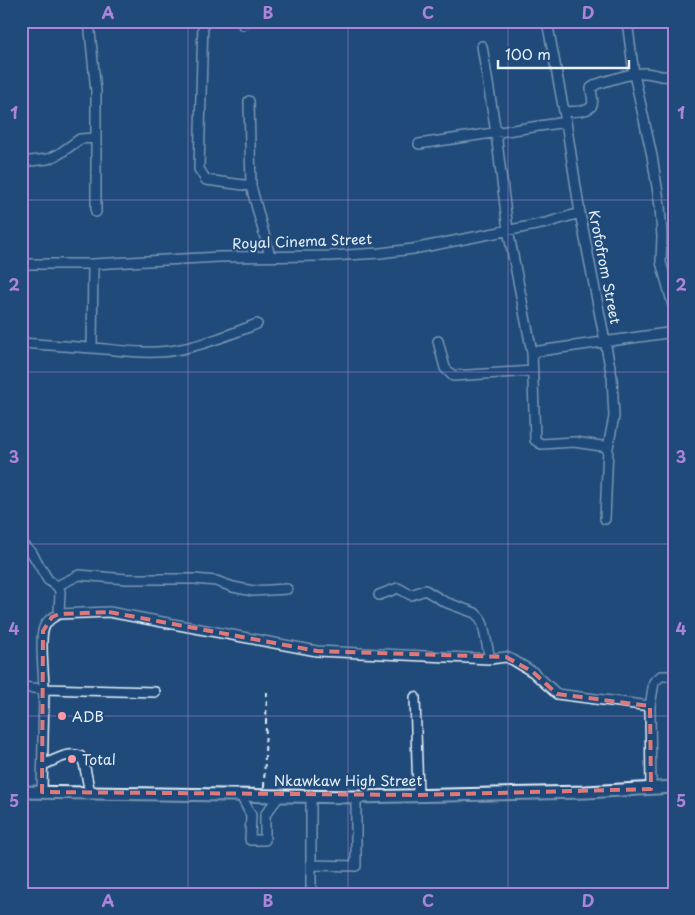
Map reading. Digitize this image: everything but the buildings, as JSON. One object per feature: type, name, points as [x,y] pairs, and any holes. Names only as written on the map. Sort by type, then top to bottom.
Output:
[{"type":"main road","name":"Nkawkaw High Street","points":[[21,792],[264,794],[356,797],[586,792],[674,787]]},
{"type":"street","points":[[89,21],[96,92],[96,212]]},
{"type":"street","points":[[203,21],[199,169],[206,180],[251,186]]},
{"type":"street","name":"Krofofrom Street","points":[[547,21],[614,395],[614,417],[608,447],[605,519]]},
{"type":"street","points":[[627,21],[634,74],[652,156],[660,206],[662,237],[660,262],[674,309]]},
{"type":"street","points":[[482,46],[496,133],[508,230],[532,352],[535,440],[541,444],[574,442],[608,447]]},
{"type":"street","points":[[564,112],[590,108],[592,104],[592,88],[597,84],[634,74],[650,73],[663,76],[674,73]]},
{"type":"street","points":[[249,101],[251,186],[270,256]]},
{"type":"street","points":[[419,144],[566,122]]},
{"type":"street","points":[[21,162],[48,159],[59,154],[80,139],[95,138]]},
{"type":"street","name":"Royal Cinema Street","points":[[21,264],[93,264],[380,253],[413,249],[546,223],[580,213]]},
{"type":"street","points":[[92,348],[93,264]]},
{"type":"street","points":[[21,343],[147,351],[176,350],[213,340],[257,324]]},
{"type":"street","points":[[532,352],[674,332]]},
{"type":"street","points":[[438,341],[445,368],[453,376],[533,371]]},
{"type":"street","points":[[21,544],[32,553],[48,580],[57,586],[60,591],[60,614]]},
{"type":"street","points":[[57,586],[79,575],[136,579],[216,581],[253,591],[287,589]]},
{"type":"street","points":[[379,595],[398,588],[411,595],[425,590],[445,602],[475,613],[483,625],[490,659]]},
{"type":"street","points":[[42,792],[43,632],[52,617],[60,614],[108,612],[317,651],[490,659],[506,657],[533,672],[557,694],[650,706]]},
{"type":"street","points":[[651,789],[650,706],[654,682],[661,676],[674,676]]},
{"type":"street","points":[[21,687],[155,692]]},
{"type":"street","points":[[415,697],[418,795]]},
{"type":"street","points":[[43,765],[76,754],[80,756],[83,758],[90,793]]},
{"type":"street","points":[[240,794],[250,815],[250,840],[265,840],[266,815],[280,795]]},
{"type":"street","points":[[311,795],[311,894]]},
{"type":"street","points":[[311,865],[356,866],[356,797]]},
{"type":"street","points":[[250,815],[266,815]]},
{"type":"path","points":[[264,794],[267,690]]},
{"type":"highlighted area","points":[[109,612],[317,651],[506,657],[533,672],[557,694],[650,706],[651,789],[418,795],[42,792],[43,631],[52,617],[59,614]]},
{"type":"place","name":"ADB","points":[[62,716]]},
{"type":"place","name":"Total","points":[[72,759]]}]
